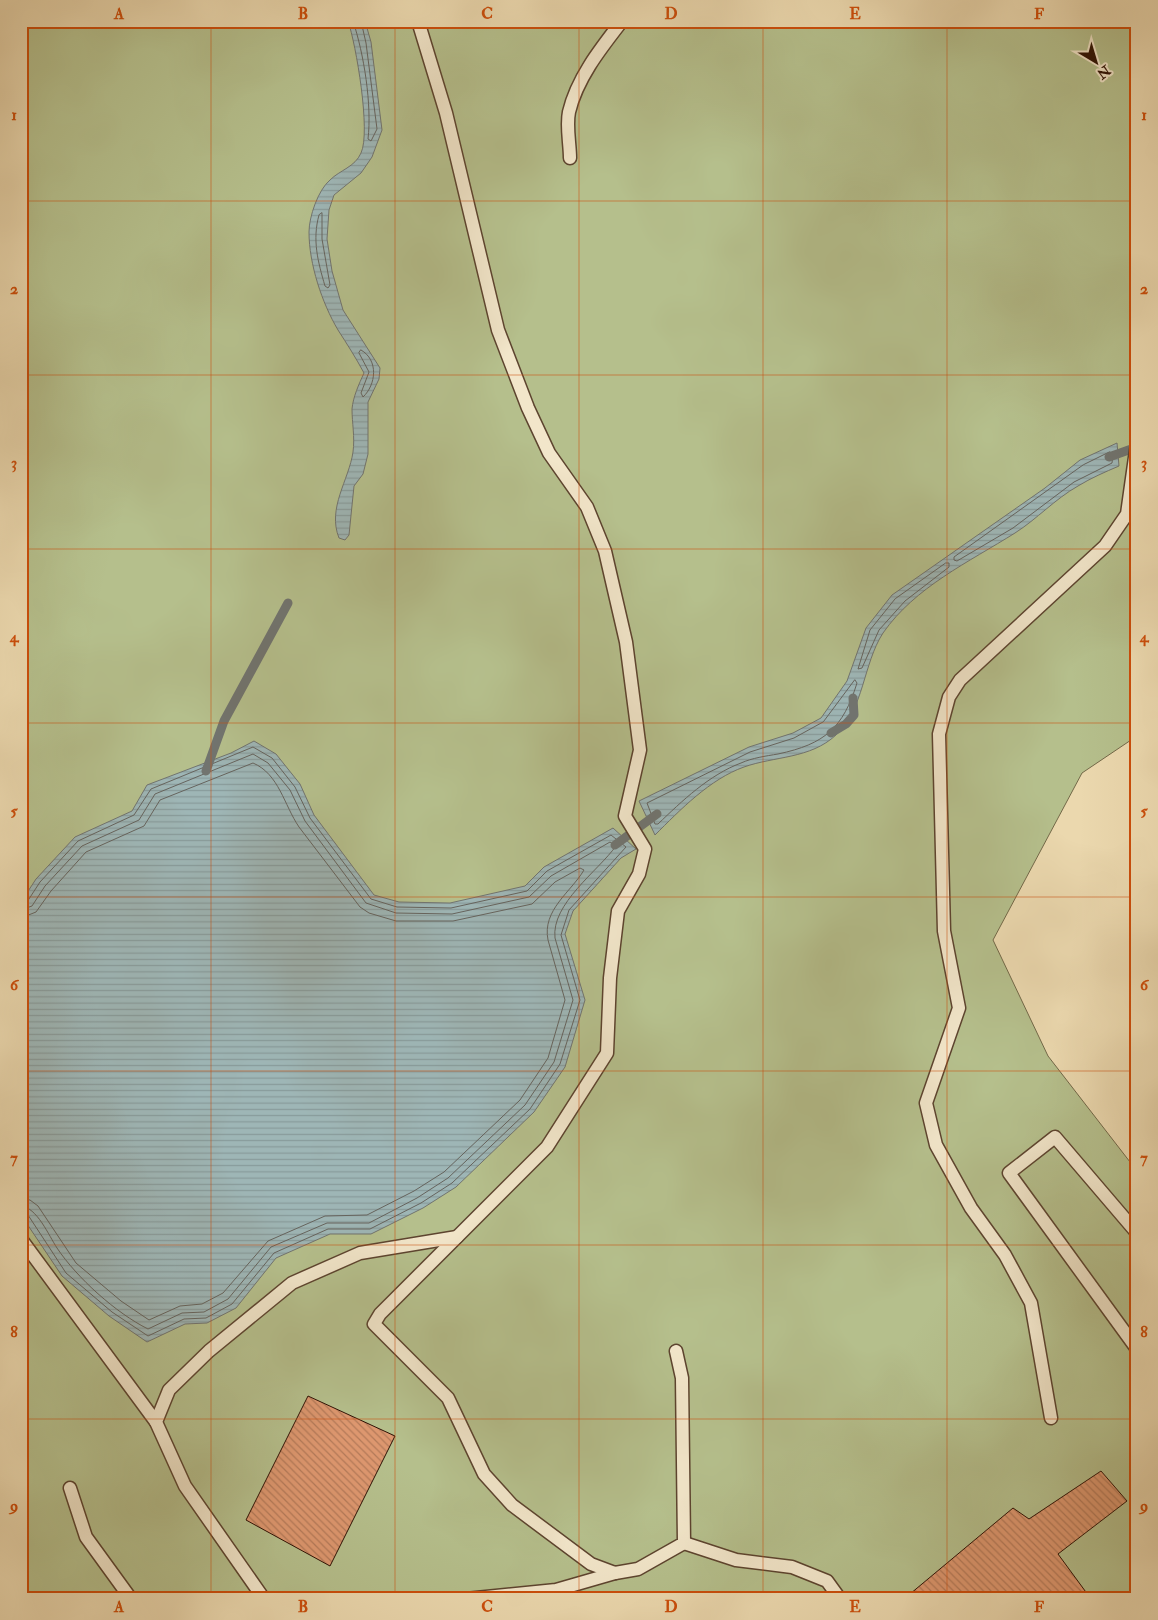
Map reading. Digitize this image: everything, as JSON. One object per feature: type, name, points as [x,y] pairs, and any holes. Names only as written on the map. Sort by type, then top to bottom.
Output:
[{"type":"lane","points":[[418,21],[446,114],[498,330],[528,408],[545,444],[587,507],[606,551],[626,642],[640,750],[625,816],[645,850],[639,874],[618,911],[610,978],[607,1052],[547,1147],[380,1314],[374,1324],[448,1398],[484,1474],[512,1505],[591,1564],[615,1573]]},
{"type":"lane","points":[[570,158],[569,113],[578,86],[599,51],[622,21]]},
{"type":"lane","points":[[1051,1418],[1031,1303],[1005,1254],[971,1208],[936,1145],[926,1103],[959,1008],[944,931],[939,734],[949,697],[960,680],[1105,546],[1127,514],[1134,476],[1137,443]]},
{"type":"lane","points":[[1137,1233],[1055,1137],[1009,1173],[1137,1349]]},
{"type":"lane","points":[[156,1422],[169,1390],[209,1351],[292,1283],[360,1253],[458,1237]]},
{"type":"lane","points":[[21,1239],[156,1422],[185,1486],[264,1599]]},
{"type":"lane","points":[[676,1351],[682,1378],[684,1543]]},
{"type":"lane","points":[[70,1488],[76,1512],[86,1537],[131,1599]]},
{"type":"lane","points":[[466,1599],[556,1590],[615,1573],[638,1569],[684,1543],[736,1560],[792,1567],[827,1581],[840,1599]]},
{"type":"green space","points":[[21,21],[1137,21],[1137,736],[1082,773],[993,940],[1048,1056],[1137,1171],[1137,1599],[21,1599]]},
{"type":"water","points":[[348,21],[365,21],[371,42],[382,130],[372,157],[361,173],[334,195],[329,210],[327,239],[332,271],[343,310],[380,368],[379,379],[368,402],[368,454],[363,474],[354,486],[349,535],[345,540],[339,538],[336,527],[337,505],[351,463],[354,441],[352,409],[356,391],[364,373],[332,319],[322,296],[311,257],[309,226],[312,212],[322,190],[334,177],[355,162],[361,153],[364,142],[361,88],[355,48]]},
{"type":"water","points":[[1117,443],[1119,466],[1070,491],[1015,533],[961,565],[927,589],[896,617],[876,645],[858,699],[845,724],[836,735],[826,743],[804,753],[756,763],[731,772],[696,796],[655,835],[639,801],[749,747],[793,733],[821,718],[847,681],[866,628],[892,595],[1045,488],[1080,460]]},
{"type":"water","points":[[254,741],[276,754],[300,784],[314,815],[374,895],[399,902],[450,903],[525,886],[544,867],[613,828],[636,849],[621,858],[573,911],[565,934],[585,1000],[565,1067],[534,1112],[456,1187],[423,1208],[371,1234],[330,1234],[276,1258],[236,1308],[207,1323],[185,1324],[147,1342],[109,1316],[62,1276],[21,1215],[21,902],[36,879],[75,837],[132,811],[147,785],[231,753]]},
{"type":"building","points":[[308,1396],[395,1436],[330,1566],[246,1520]]},
{"type":"building","points":[[1101,1471],[1127,1501],[1058,1554],[1091,1599],[904,1599],[1013,1508],[1029,1519]]},
{"type":"waterway","points":[[1109,457],[1137,447]]},
{"type":"waterway","points":[[206,771],[224,721],[288,603]]},
{"type":"waterway","points":[[831,733],[846,724],[854,715],[853,698]]},
{"type":"waterway","points":[[615,845],[657,814]]}]
